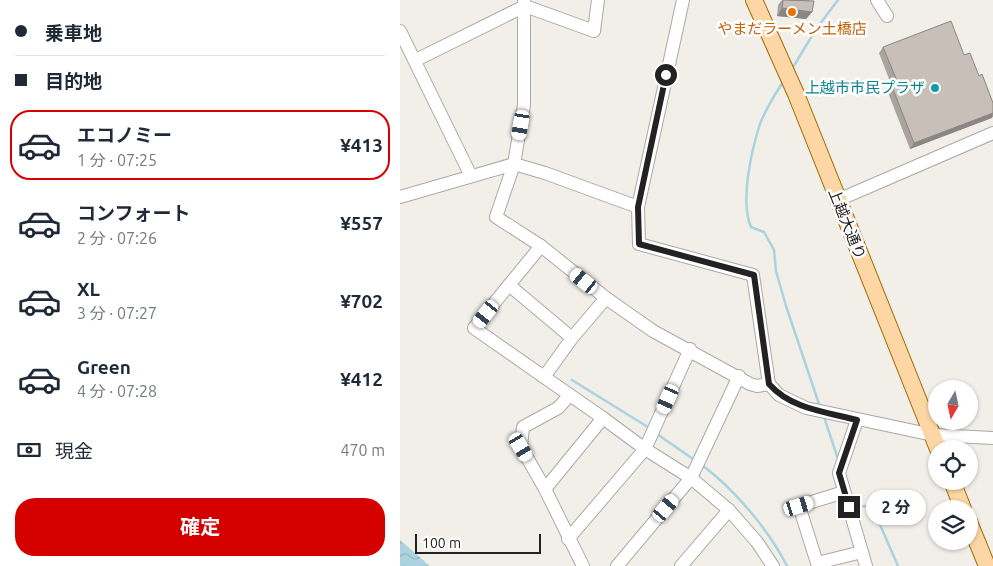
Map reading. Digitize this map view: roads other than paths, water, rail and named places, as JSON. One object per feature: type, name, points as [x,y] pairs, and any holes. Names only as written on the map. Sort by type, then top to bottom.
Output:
[{"type":"main road","name":"上越大通り","points":[[754,0],[796,94],[934,440]]},
{"type":"main road","points":[[978,544],[986,564]]},
{"type":"street","points":[[416,60],[525,3],[594,30],[598,0]]},
{"type":"street","points":[[683,0],[638,207],[639,244],[754,275],[769,384],[779,395],[798,405],[928,440]]},
{"type":"street","points":[[877,0],[887,16]]},
{"type":"street","points":[[525,3],[524,105],[514,164],[496,217],[541,246],[606,298],[654,331],[757,386],[769,384]]},
{"type":"street","points":[[400,31],[416,60],[471,176]]},
{"type":"street","points":[[838,200],[993,133]]},
{"type":"street","points":[[400,197],[514,164],[545,173],[638,207]]},
{"type":"street","points":[[541,246],[474,328],[645,449],[691,478],[729,510],[757,542],[773,566]]},
{"type":"street","points":[[508,285],[572,338]]},
{"type":"street","points":[[544,377],[572,338],[606,298]]},
{"type":"street","points":[[568,539],[645,449],[690,349]]},
{"type":"street","points":[[617,566],[691,478],[739,376]]},
{"type":"street","points":[[569,396],[558,408],[523,427],[521,447],[545,488],[568,539],[583,566]]},
{"type":"street","points":[[545,488],[602,418]]},
{"type":"street","points":[[857,420],[839,473],[866,566]]},
{"type":"street","points":[[964,440],[993,438]]},
{"type":"street","points":[[844,492],[799,506],[817,563],[862,552]]},
{"type":"street","points":[[682,566],[729,510]]},
{"type":"water","points":[[400,540],[430,566],[400,566]]},
{"type":"waterway","points":[[792,69],[816,29],[838,0]]},
{"type":"waterway","points":[[783,82],[769,104],[759,127],[750,163],[746,204],[751,227],[764,232],[774,250],[776,271],[786,306],[820,407]]},
{"type":"waterway","points":[[572,380],[651,429]]},
{"type":"waterway","points":[[824,417],[838,459]]},
{"type":"waterway","points":[[657,434],[696,461]]},
{"type":"waterway","points":[[702,465],[750,511],[771,538],[787,566]]},
{"type":"waterway","points":[[854,507],[866,506],[874,511],[898,566]]},
{"type":"place","name":"やまだラーメン土橋店","points":[[792,12]]},
{"type":"place","name":"上越市市民プラザ","points":[[935,88]]}]
